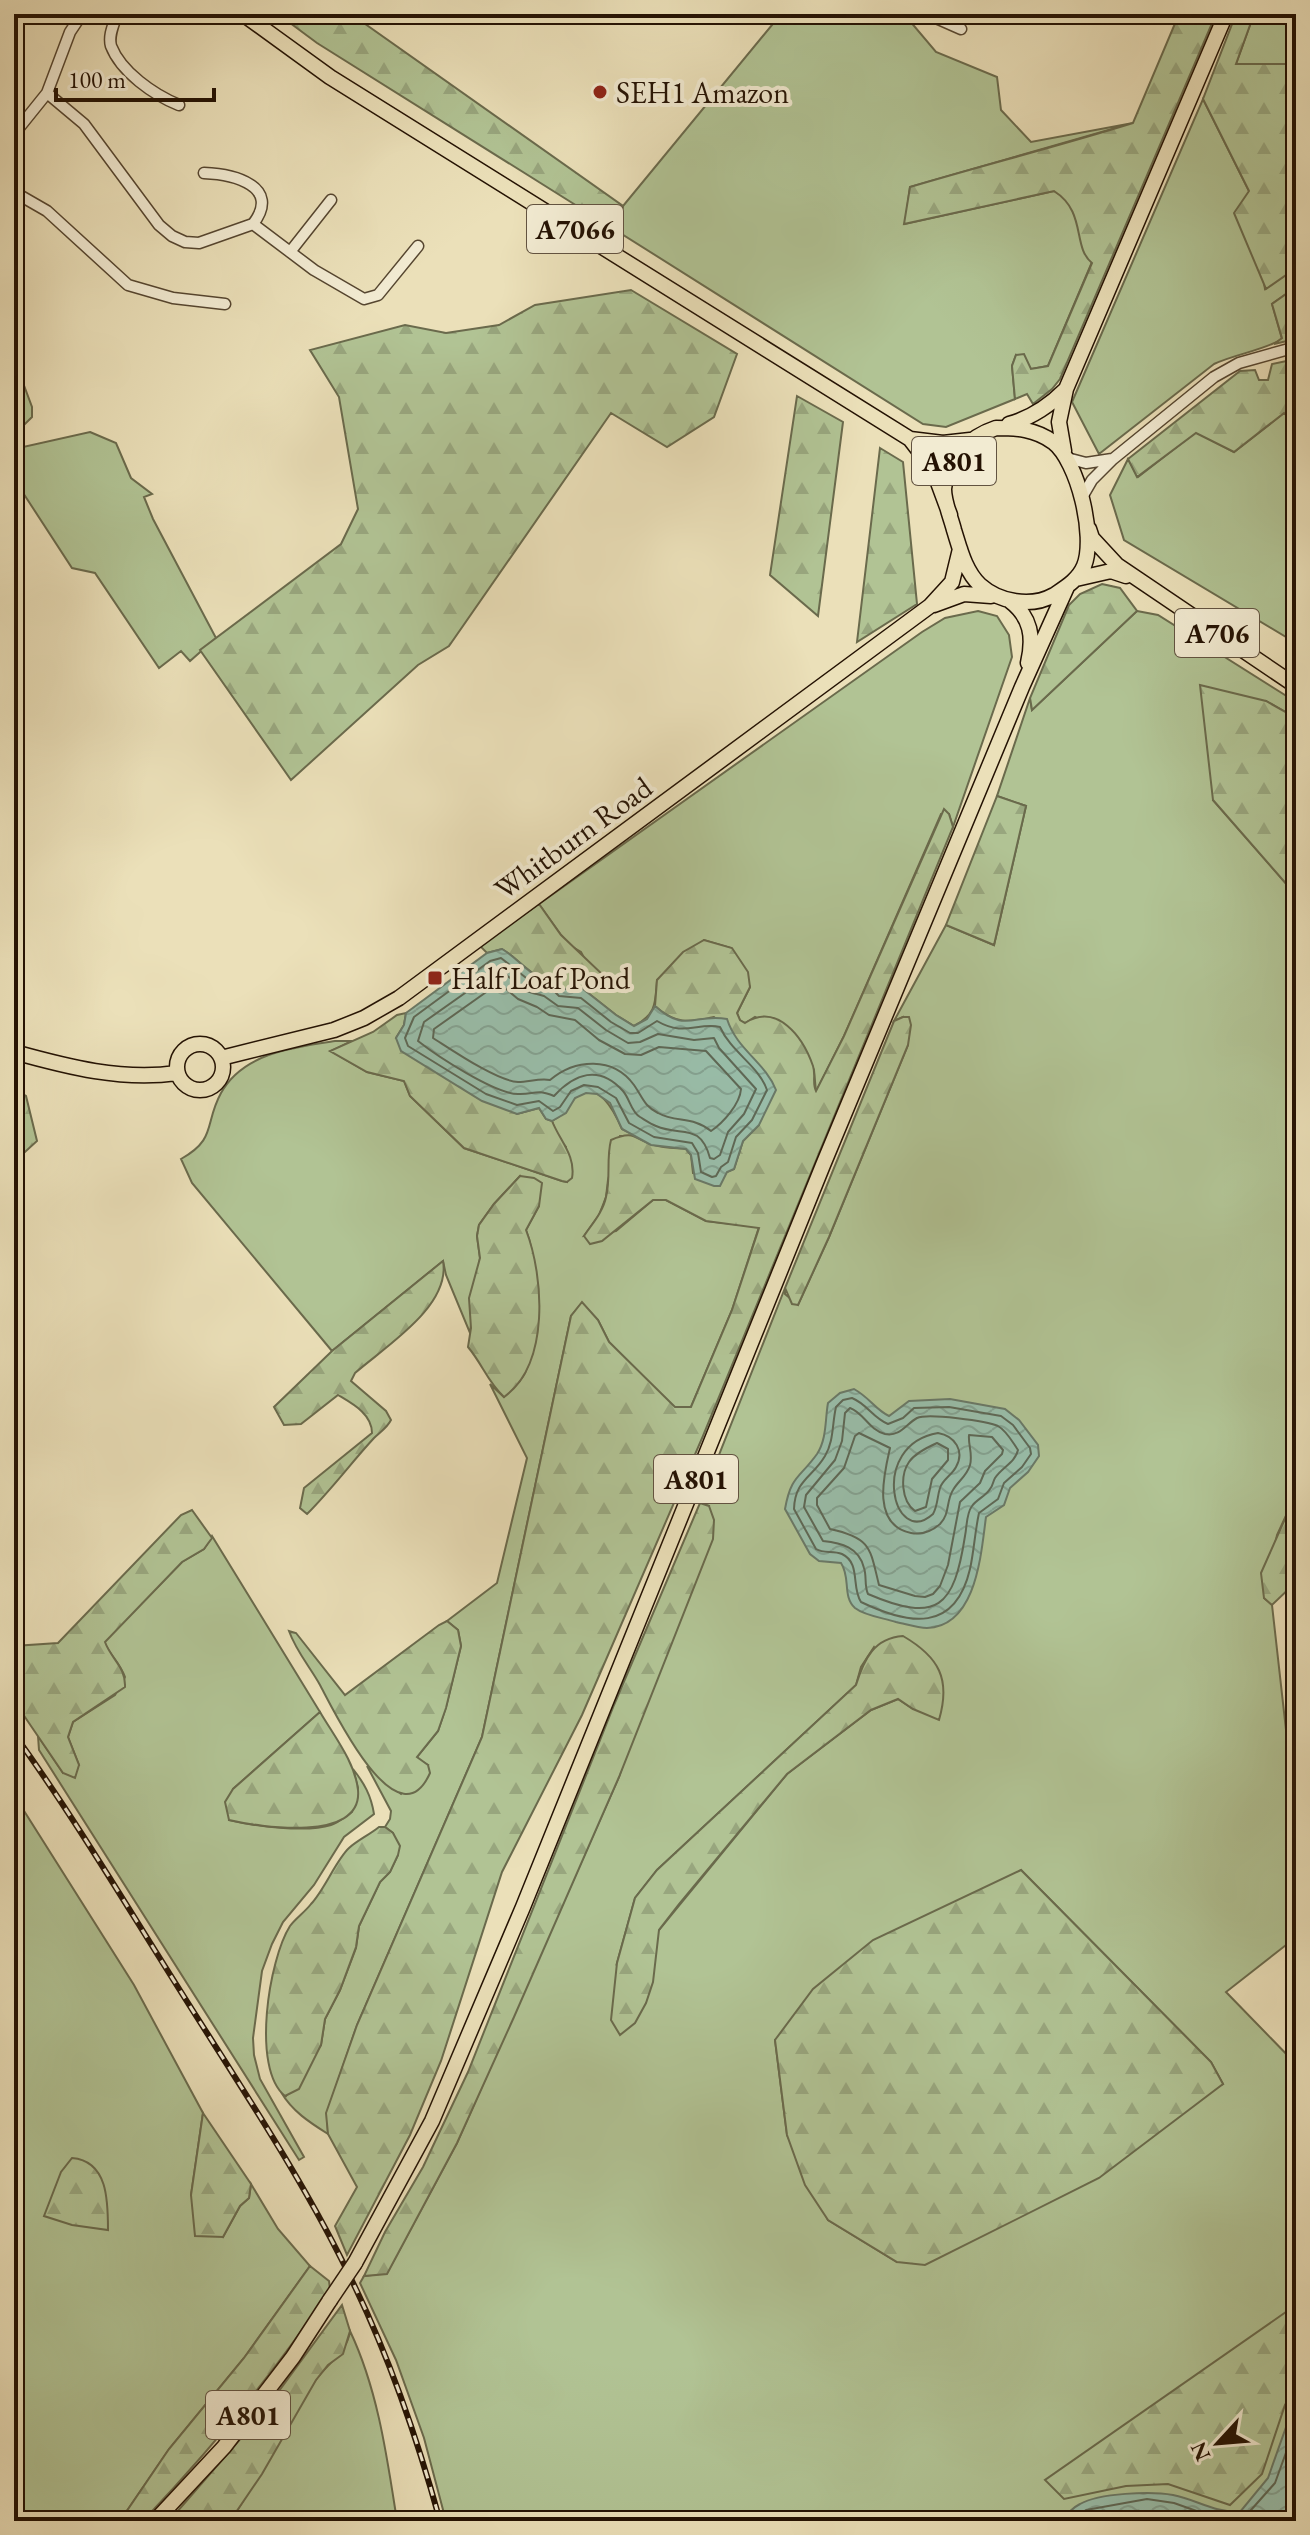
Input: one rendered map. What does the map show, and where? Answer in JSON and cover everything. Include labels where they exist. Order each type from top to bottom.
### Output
[{"type":"main road","name":"A7066","points":[[243,14],[330,77],[910,439],[933,469],[950,515]]},
{"type":"main road","name":"A801","points":[[155,2521],[224,2447],[293,2357],[355,2263],[432,2121],[1022,687],[1087,556],[1088,524],[1059,422],[1066,389],[1226,14]]},
{"type":"main road","name":"A801","points":[[1022,687],[1032,635],[1024,612],[981,585],[967,567],[944,490],[960,449],[970,440],[1030,416],[1046,407],[1066,389]]},
{"type":"main road","name":"A801","points":[[996,428],[1030,430],[1051,441],[1066,455]]},
{"type":"main road","name":"A7066","points":[[910,439],[943,443],[970,440]]},
{"type":"main road","name":"A706","points":[[1083,506],[1092,538],[1117,565],[1296,686]]},
{"type":"main road","name":"Whitburn Road","points":[[221,1058],[334,1030],[364,1018],[399,998],[930,606],[952,582],[960,549]]},
{"type":"main road","name":"A706","points":[[1072,583],[1111,571],[1138,579]]},
{"type":"main road","points":[[1006,599],[1035,602],[1049,598],[1072,583]]},
{"type":"main road","name":"Whitburn Road","points":[[930,606],[964,594],[1006,599]]},
{"type":"main road","points":[[195,1044],[208,1045],[221,1058],[223,1066],[218,1081],[204,1090],[189,1087],[177,1073],[180,1055],[195,1044]]},
{"type":"main road","points":[[14,1052],[121,1075],[177,1073]]},
{"type":"street","points":[[14,134],[47,93],[70,32],[82,14]]},
{"type":"street","points":[[117,14],[111,30],[111,44],[119,58],[141,83],[158,96],[179,105]]},
{"type":"street","points":[[927,14],[961,29]]},
{"type":"street","points":[[47,93],[84,124],[153,218],[172,236],[185,242],[199,243],[253,224],[262,206],[259,193],[248,183],[227,174],[204,173]]},
{"type":"street","points":[[14,192],[47,211],[128,285],[173,298],[225,304]]},
{"type":"street","points":[[290,252],[331,200]]},
{"type":"street","points":[[253,224],[290,252],[364,299],[378,295],[418,246]]},
{"type":"street","points":[[1083,506],[1092,480],[1113,459],[1214,377],[1239,363],[1296,347]]},
{"type":"street","points":[[1066,455],[1086,463],[1113,459]]},
{"type":"green space","points":[[278,14],[351,14],[623,206],[617,231],[317,43]]},
{"type":"green space","points":[[781,14],[904,14],[936,52],[997,77],[1001,110],[1031,142],[1133,123],[910,187],[905,224],[1054,191],[1068,200],[1092,262],[1048,366],[1031,369],[1016,355],[1012,366],[1015,399],[946,427],[923,424],[617,231],[623,206]]},
{"type":"green space","points":[[1179,14],[1216,14],[1060,379],[1033,404],[1027,394],[1015,399],[1012,366],[1016,355],[1024,354],[1031,369],[1048,366],[1092,263],[1082,248],[1071,209],[1054,191],[904,224],[910,187],[1133,123]]},
{"type":"green space","points":[[1236,14],[1254,14],[1236,64],[1296,64],[1296,268],[1266,289],[1234,213],[1249,191],[1203,99]]},
{"type":"green space","points":[[1254,14],[1296,14],[1296,64],[1236,64]]},
{"type":"green space","points":[[1203,99],[1249,191],[1265,289],[1296,268],[1296,287],[1272,304],[1282,339],[1214,364],[1099,454],[1072,402]]},
{"type":"green space","points":[[1296,287],[1296,339],[1274,344],[1282,338],[1272,304]]},
{"type":"green space","points":[[631,290],[737,354],[714,417],[667,447],[611,413],[449,646],[418,665],[291,780],[200,650],[341,544],[358,509],[339,397],[310,350],[405,325],[446,333],[499,325],[535,305]]},
{"type":"green space","points":[[1296,359],[1296,424],[1284,413],[1234,452],[1196,433],[1137,477],[1128,459],[1240,371],[1255,370],[1259,380],[1268,380],[1272,364]]},
{"type":"green space","points":[[16,364],[32,407],[32,417],[23,426],[14,429],[14,403],[20,400],[14,381]]},
{"type":"green space","points":[[797,396],[843,422],[818,616],[770,575]]},
{"type":"green space","points":[[1284,413],[1296,424],[1296,643],[1124,540],[1110,495],[1128,459],[1138,477],[1196,432],[1234,452]]},
{"type":"green space","points":[[90,432],[116,443],[131,478],[152,494],[144,497],[153,519],[216,638],[190,661],[181,651],[159,668],[95,573],[72,568],[14,479],[14,449]]},
{"type":"green space","points":[[880,448],[903,462],[917,604],[857,642]]},
{"type":"green space","points":[[1102,584],[1120,588],[1137,611],[1032,710],[1030,698],[1069,605],[1080,594]]},
{"type":"green space","points":[[978,611],[997,616],[1009,635],[1012,657],[953,827],[949,814],[941,814],[844,1036],[816,1092],[814,1070],[798,1038],[755,1017],[745,1023],[740,1021],[737,1013],[750,987],[731,948],[704,940],[657,980],[651,1012],[634,1026],[583,989],[600,988],[581,952],[561,935],[539,904],[922,632],[945,618]]},
{"type":"green space","points":[[1137,611],[1158,615],[1296,702],[1296,718],[1266,701],[1213,800],[1296,895],[1296,1494],[1277,1535],[1264,1598],[1272,1605],[1296,1819],[1289,1834],[1296,1841],[1296,1940],[1226,1992],[1296,2064],[1296,2521],[446,2521],[424,2438],[396,2360],[360,2283],[364,2276],[387,2273],[457,2143],[619,1777],[709,1506],[700,1503],[785,1288],[785,1294],[798,1305],[908,1045],[903,1017],[894,1021],[946,925],[994,945],[1026,806],[997,796],[1030,698],[1032,710]],"holes":[[[874,1647],[913,1709],[898,1699],[871,1710],[787,1774],[659,1930],[617,1963],[635,1898],[657,1870],[856,1685],[861,1667]],[[1021,1870],[1211,2062],[1223,2084],[897,2262],[828,2220],[787,2135],[775,2040]]]},
{"type":"green space","points":[[1200,685],[1266,701],[1296,718],[1296,895],[1213,800]]},
{"type":"green space","points":[[997,796],[1026,806],[994,945],[946,925]]},
{"type":"green space","points":[[944,809],[953,827],[703,1436],[582,1715],[502,1872],[441,2061],[410,2135],[347,2255],[335,2226],[357,2187],[328,2134],[326,2113],[357,2025],[482,1737],[571,1316],[582,1302],[598,1320],[609,1342],[675,1407],[691,1407],[732,1310],[759,1228],[706,1221],[666,1200],[653,1200],[602,1241],[590,1244],[584,1236],[605,1202],[611,1140],[630,1135],[658,1146],[686,1149],[691,1155],[693,1173],[727,1172],[734,1169],[743,1141],[759,1125],[750,1055],[714,1017],[682,1020],[662,1012],[655,1006],[657,980],[683,952],[704,940],[732,948],[748,972],[750,987],[737,1013],[740,1020],[745,1023],[768,1017],[778,1020],[796,1034],[814,1069],[816,1091],[844,1036]]},
{"type":"green space","points":[[539,904],[561,935],[603,975],[600,988],[562,989],[534,974],[502,949],[487,953],[479,945]]},
{"type":"green space","points":[[406,1013],[404,1025],[396,1038],[517,1114],[539,1108],[546,1119],[552,1121],[566,1149],[572,1163],[572,1178],[562,1181],[464,1148],[410,1096],[404,1081],[367,1072],[330,1051]]},
{"type":"green space","points":[[909,1017],[911,1025],[908,1045],[829,1237],[798,1305],[792,1304],[785,1288],[894,1021]]},
{"type":"green space","points":[[335,1041],[352,1041],[331,1051],[367,1072],[404,1081],[410,1096],[464,1148],[562,1181],[567,1182],[566,1147],[558,1138],[552,1121],[583,1093],[598,1094],[610,1107],[622,1129],[637,1136],[620,1136],[606,1197],[599,1215],[584,1236],[616,1231],[653,1200],[666,1200],[706,1221],[759,1227],[732,1310],[691,1407],[675,1408],[609,1342],[598,1320],[582,1303],[571,1316],[482,1737],[357,2025],[327,2113],[328,2134],[296,2110],[281,2092],[286,2096],[321,2045],[325,2019],[356,1948],[359,1926],[380,1882],[390,1872],[398,1855],[393,1833],[385,1827],[391,1811],[367,1766],[401,1794],[428,1765],[416,1758],[438,1731],[461,1646],[458,1630],[447,1621],[497,1583],[527,1458],[490,1384],[504,1397],[523,1376],[530,1359],[536,1302],[533,1262],[526,1230],[539,1206],[520,1176],[479,1225],[480,1258],[470,1333],[443,1261],[332,1351],[192,1183],[181,1159],[205,1138],[221,1093],[242,1069],[271,1054]]},
{"type":"green space","points":[[14,1089],[26,1096],[37,1141],[14,1162]]},
{"type":"green space","points":[[520,1176],[542,1183],[539,1206],[526,1230],[537,1271],[539,1319],[529,1364],[519,1382],[504,1397],[468,1347],[471,1328],[469,1298],[480,1258],[479,1225]]},
{"type":"green space","points":[[443,1261],[443,1278],[427,1309],[399,1338],[355,1373],[351,1381],[386,1411],[391,1420],[307,1514],[300,1508],[304,1488],[372,1433],[371,1426],[361,1410],[338,1395],[301,1424],[284,1425],[274,1407],[332,1351]]},
{"type":"green space","points":[[1296,1494],[1296,1582],[1272,1605],[1264,1598],[1261,1573]]},
{"type":"green space","points":[[700,1503],[709,1506],[714,1520],[713,1539],[619,1777],[457,2143],[387,2274],[364,2276],[385,2232],[423,2167],[468,2072],[614,1705]]},
{"type":"green space","points":[[192,1510],[212,1538],[204,1549],[182,1562],[105,1642],[121,1668],[125,1687],[73,1722],[68,1737],[79,1765],[75,1778],[63,1773],[14,1701],[14,1646],[58,1643],[181,1515]]},
{"type":"green space","points":[[212,1536],[320,1712],[233,1789],[229,1820],[294,1829],[334,1824],[352,1812],[358,1788],[353,1769],[366,1790],[374,1814],[344,1837],[314,1885],[283,1922],[262,1971],[253,2038],[254,2055],[260,2079],[304,2157],[299,2160],[39,1750],[38,1736],[63,1773],[79,1765],[68,1737],[73,1722],[115,1695],[125,1677],[104,1642],[182,1562],[204,1549]]},
{"type":"green space","points":[[447,1621],[458,1630],[461,1646],[438,1731],[417,1757],[428,1765],[430,1773],[417,1791],[401,1793],[385,1784],[368,1766],[289,1631],[296,1633],[345,1695]]},
{"type":"green space","points":[[903,1636],[926,1652],[939,1670],[944,1693],[939,1720],[898,1699],[871,1710],[787,1774],[659,1930],[653,1982],[646,2003],[635,2023],[620,2035],[611,2020],[617,1963],[635,1898],[657,1870],[856,1685],[867,1659],[877,1646]]},
{"type":"green space","points":[[320,1712],[353,1769],[358,1790],[355,1807],[344,1818],[307,1828],[263,1826],[229,1820],[225,1802],[233,1789]]},
{"type":"green space","points":[[14,1795],[134,1985],[203,2113],[191,2195],[223,2237],[240,2206],[249,2198],[251,2184],[278,2229],[310,2266],[244,2358],[169,2449],[120,2521],[14,2521]]},
{"type":"green space","points":[[379,1827],[393,1833],[400,1846],[398,1855],[390,1872],[380,1882],[359,1926],[356,1947],[325,2019],[321,2045],[299,2089],[285,2096],[275,2082],[268,2063],[266,2039],[270,1987],[282,1942],[290,1926],[316,1898],[344,1853]]},
{"type":"green space","points":[[1021,1870],[1211,2062],[1223,2084],[1099,2178],[925,2265],[897,2262],[828,2220],[805,2185],[787,2135],[775,2040],[813,1989],[873,1940]]},
{"type":"green space","points":[[203,2113],[251,2184],[249,2198],[240,2206],[223,2237],[195,2236],[191,2195]]},
{"type":"green space","points":[[72,2158],[93,2166],[104,2184],[108,2230],[72,2225],[44,2216],[61,2172]]},
{"type":"green space","points":[[310,2266],[329,2281],[330,2289],[265,2380],[194,2466],[143,2521],[120,2521],[169,2449],[244,2358]]},
{"type":"green space","points":[[342,2305],[350,2331],[343,2354],[328,2365],[316,2380],[262,2474],[230,2521],[169,2521],[262,2414]]},
{"type":"green space","points":[[1296,2305],[1296,2387],[1285,2405],[1262,2474],[1230,2505],[1168,2484],[1126,2486],[1064,2499],[1045,2480]]},
{"type":"green space","points":[[350,2331],[375,2400],[397,2521],[230,2521],[315,2381],[345,2346]]},
{"type":"water","name":"Half Loaf Pond","points":[[502,949],[534,974],[562,989],[583,989],[634,1026],[647,1019],[655,1006],[683,1021],[727,1019],[737,1039],[765,1071],[776,1090],[759,1125],[743,1141],[734,1169],[727,1172],[720,1186],[695,1179],[691,1155],[686,1149],[651,1145],[622,1129],[610,1103],[597,1094],[586,1093],[575,1098],[566,1113],[552,1121],[546,1119],[539,1108],[517,1114],[482,1101],[401,1051],[396,1038],[404,1025],[406,1013],[487,953]]},
{"type":"water","points":[[854,1389],[889,1416],[909,1401],[950,1399],[1005,1409],[1019,1420],[1038,1445],[1039,1456],[1028,1472],[1010,1488],[1004,1505],[986,1517],[973,1585],[957,1615],[944,1624],[919,1627],[859,1611],[849,1598],[841,1563],[819,1561],[810,1554],[785,1509],[793,1483],[820,1448],[828,1403],[840,1393]]},
{"type":"water","points":[[1296,2399],[1296,2521],[1062,2521],[1075,2507],[1089,2500],[1139,2493],[1173,2495],[1221,2510],[1240,2512],[1268,2478]]},
{"type":"railway","points":[[14,1734],[97,1858],[315,2209],[355,2287],[392,2373],[440,2521]]},
{"type":"place","name":"SEH1 Amazon","points":[[600,92]]},
{"type":"place","name":"Half Loaf Pond","points":[[435,978]]}]
